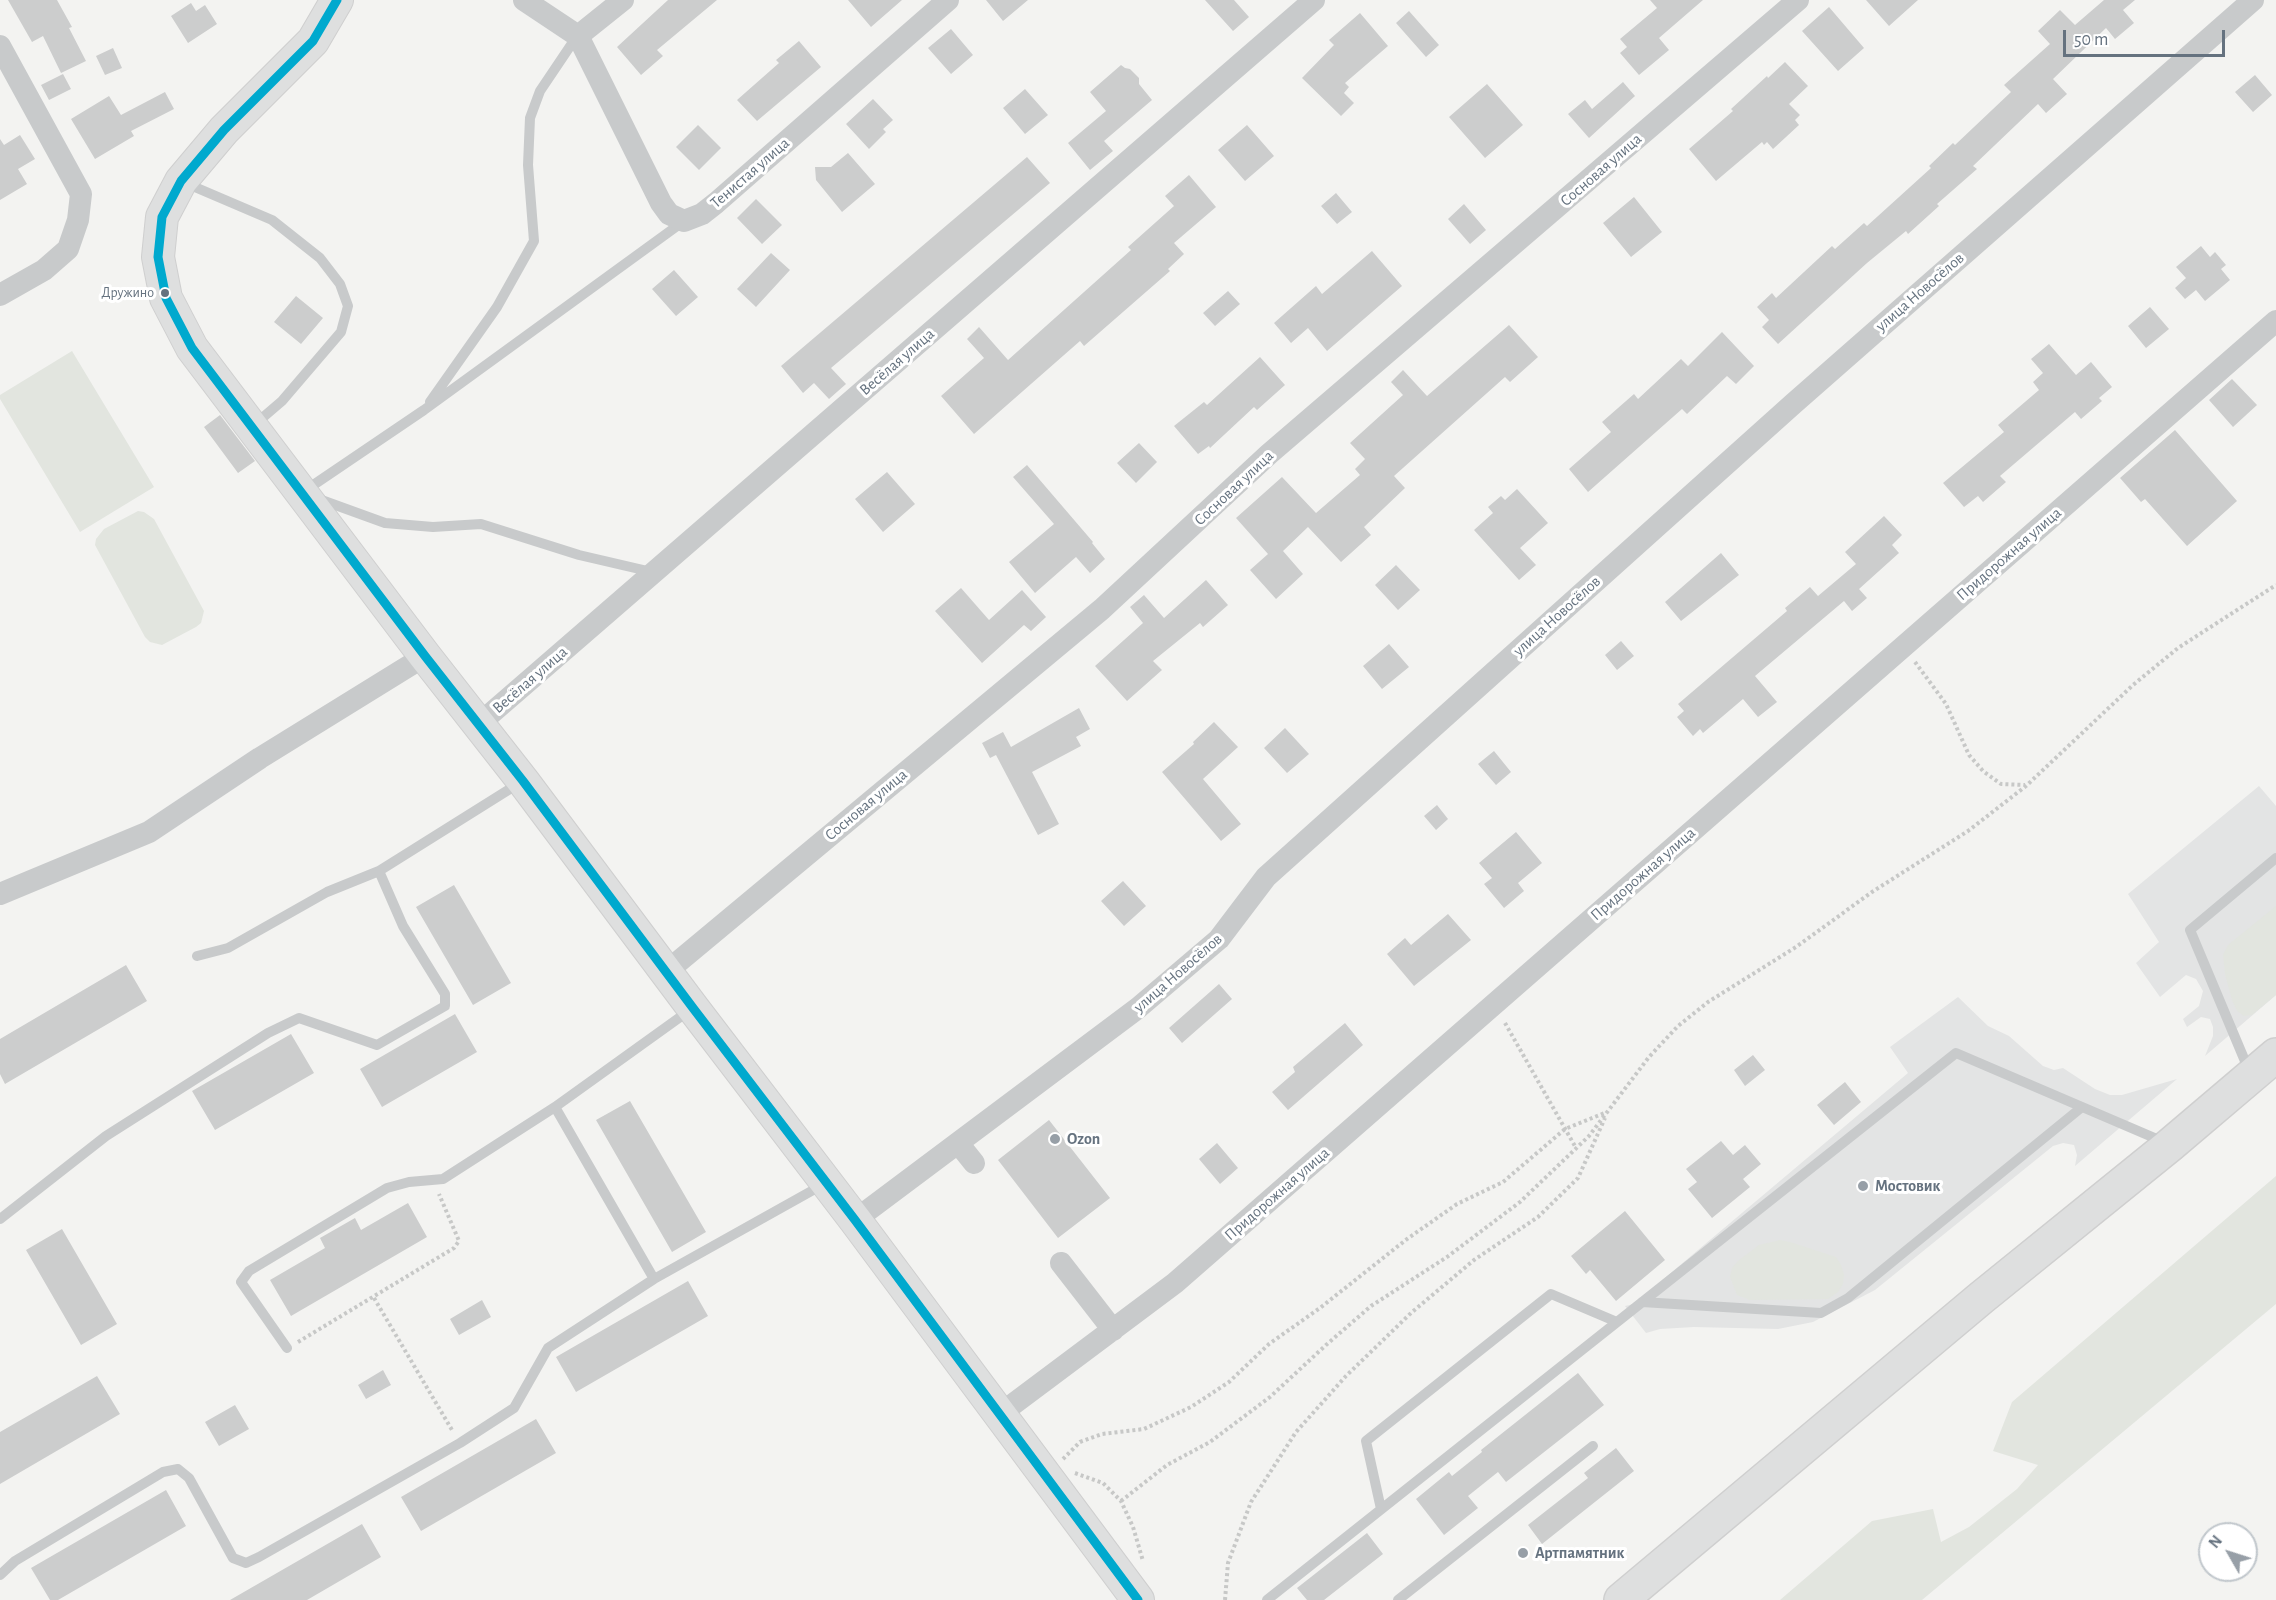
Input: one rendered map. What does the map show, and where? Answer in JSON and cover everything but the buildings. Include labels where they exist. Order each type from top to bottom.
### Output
[{"type":"main road","points":[[1621,1600],[1981,1298],[2170,1145],[2276,1055]]},
{"type":"street","points":[[337,0],[313,42],[224,130],[181,181],[162,217],[158,257],[166,298],[192,348],[424,656],[480,723],[524,781],[1000,1414],[1046,1467],[1138,1600]]},
{"type":"street","points":[[524,0],[578,36],[661,203],[669,214],[684,221]]},
{"type":"street","points":[[578,36],[623,0]]},
{"type":"street","name":"Тенистая улица","points":[[684,221],[702,214],[716,203],[948,0]]},
{"type":"street","name":"Весёлая улица","points":[[480,723],[1314,0]]},
{"type":"street","name":"Сосновая улица","points":[[666,972],[1102,609],[1269,454],[1798,0]]},
{"type":"street","name":"улица Новосёлов","points":[[855,1220],[1138,1008],[1219,939],[1266,877],[1793,404],[2253,0]]},
{"type":"street","points":[[0,46],[81,194],[78,220],[68,249],[45,270],[0,296]]},
{"type":"street","name":"Придорожная улица","points":[[1000,1414],[1175,1283],[2276,321]]},
{"type":"street","points":[[0,894],[149,832],[260,758],[424,656]]},
{"type":"street","points":[[958,1143],[974,1163]]},
{"type":"street","points":[[1061,1263],[1113,1330]]},
{"type":"lane","points":[[424,410],[497,307],[534,241],[528,165],[530,118],[540,91],[578,36]]},
{"type":"lane","points":[[181,181],[272,220],[320,258],[340,284],[348,306],[341,332],[282,401],[252,428]]},
{"type":"lane","points":[[301,493],[424,410],[684,221]]},
{"type":"lane","points":[[301,493],[385,523],[433,527],[481,524],[579,555],[654,573]]},
{"type":"lane","points":[[197,956],[228,948],[327,892],[379,871],[524,781]]},
{"type":"lane","points":[[2251,1076],[2190,930],[2276,858]]},
{"type":"lane","points":[[0,1219],[106,1136],[268,1033],[299,1018],[377,1046],[445,1006],[445,994],[403,926],[379,871]]},
{"type":"lane","points":[[287,1348],[241,1282],[249,1271],[387,1188],[409,1182],[443,1179],[555,1107],[693,1008]]},
{"type":"lane","points":[[1267,1600],[1956,1053],[2170,1145]]},
{"type":"lane","points":[[555,1107],[654,1279]]},
{"type":"lane","points":[[1642,1302],[1821,1312],[1848,1298],[2082,1107]]},
{"type":"lane","points":[[0,1575],[15,1561],[163,1472],[178,1469],[189,1478],[233,1558],[246,1563],[259,1557],[460,1443],[514,1408],[548,1348],[654,1279],[827,1182]]},
{"type":"lane","points":[[1381,1509],[1366,1441],[1551,1294],[1617,1322]]},
{"type":"lane","points":[[1398,1600],[1593,1446]]},
{"type":"path","points":[[1121,1501],[1167,1465],[1210,1442],[1270,1397],[1371,1306],[1447,1257],[1520,1202],[1589,1136],[1649,1057],[1678,1026],[1708,1002],[1796,947],[1872,892],[1968,831],[2026,786],[2133,686],[2178,648],[2276,585]]},
{"type":"path","points":[[1904,646],[1946,704],[1969,755],[1983,771],[2001,784],[2026,786]]},
{"type":"path","points":[[1494,1004],[1576,1148]]},
{"type":"path","points":[[1046,1467],[1080,1442],[1102,1434],[1144,1429],[1191,1407],[1229,1382],[1269,1344],[1320,1308],[1407,1239],[1457,1204],[1503,1182],[1565,1129],[1608,1112]]},
{"type":"path","points":[[1225,1600],[1228,1563],[1251,1502],[1296,1432],[1346,1376],[1411,1313],[1474,1260],[1538,1217],[1578,1178],[1608,1112]]},
{"type":"path","points":[[287,1348],[454,1248],[459,1241],[433,1180]]},
{"type":"path","points":[[374,1298],[460,1443]]},
{"type":"path","points":[[1046,1467],[1079,1474],[1103,1483],[1121,1501],[1133,1527],[1144,1565]]},
{"type":"shaded area","points":[[72,351],[154,487],[80,532],[0,399],[0,395]]},
{"type":"shaded area","points":[[138,511],[154,519],[204,611],[201,623],[162,645],[150,642],[145,637],[95,545],[96,539],[104,529]]},
{"type":"shaded area","points":[[2259,786],[2276,806],[2276,995],[2205,1056],[2213,1036],[2210,1019],[2201,1017],[2187,1027],[2183,1019],[2199,1006],[2203,991],[2196,979],[2186,975],[2160,997],[2136,963],[2159,942],[2128,894]]},
{"type":"shaded area","points":[[2276,906],[2276,995],[2252,1015],[2244,1016],[2237,1011],[2232,1000],[2223,955],[2228,945]]},
{"type":"shaded area","points":[[1958,997],[1988,1026],[2009,1036],[2043,1066],[2054,1070],[2063,1068],[2095,1089],[2110,1095],[2122,1095],[2177,1079],[2075,1166],[2077,1155],[2074,1145],[2063,1143],[2053,1146],[1875,1290],[1813,1322],[1778,1329],[1694,1327],[1660,1329],[1646,1333],[1625,1306],[1634,1304],[1908,1073],[1890,1047]]},
{"type":"shaded area","points":[[2276,1176],[2276,1304],[1922,1600],[1780,1600],[1872,1521],[1933,1509],[1941,1542],[1969,1527],[2017,1489],[2038,1465],[1993,1451],[2012,1402]]},
{"type":"shaded area","points":[[1780,1240],[1836,1257],[1844,1275],[1843,1284],[1838,1292],[1828,1299],[1750,1300],[1737,1295],[1730,1277],[1732,1268],[1759,1245]]},
{"type":"transit line","points":[[337,0],[313,41],[224,130],[181,181],[162,217],[158,257],[166,298],[192,348],[855,1220],[1138,1600]]},
{"type":"place","name":"Дружино","points":[[165,293]]},
{"type":"place","name":"Ozon","points":[[1055,1139]]},
{"type":"place","name":"Мостовик","points":[[1863,1186]]},
{"type":"place","name":"Артпамятник","points":[[1523,1553]]}]
